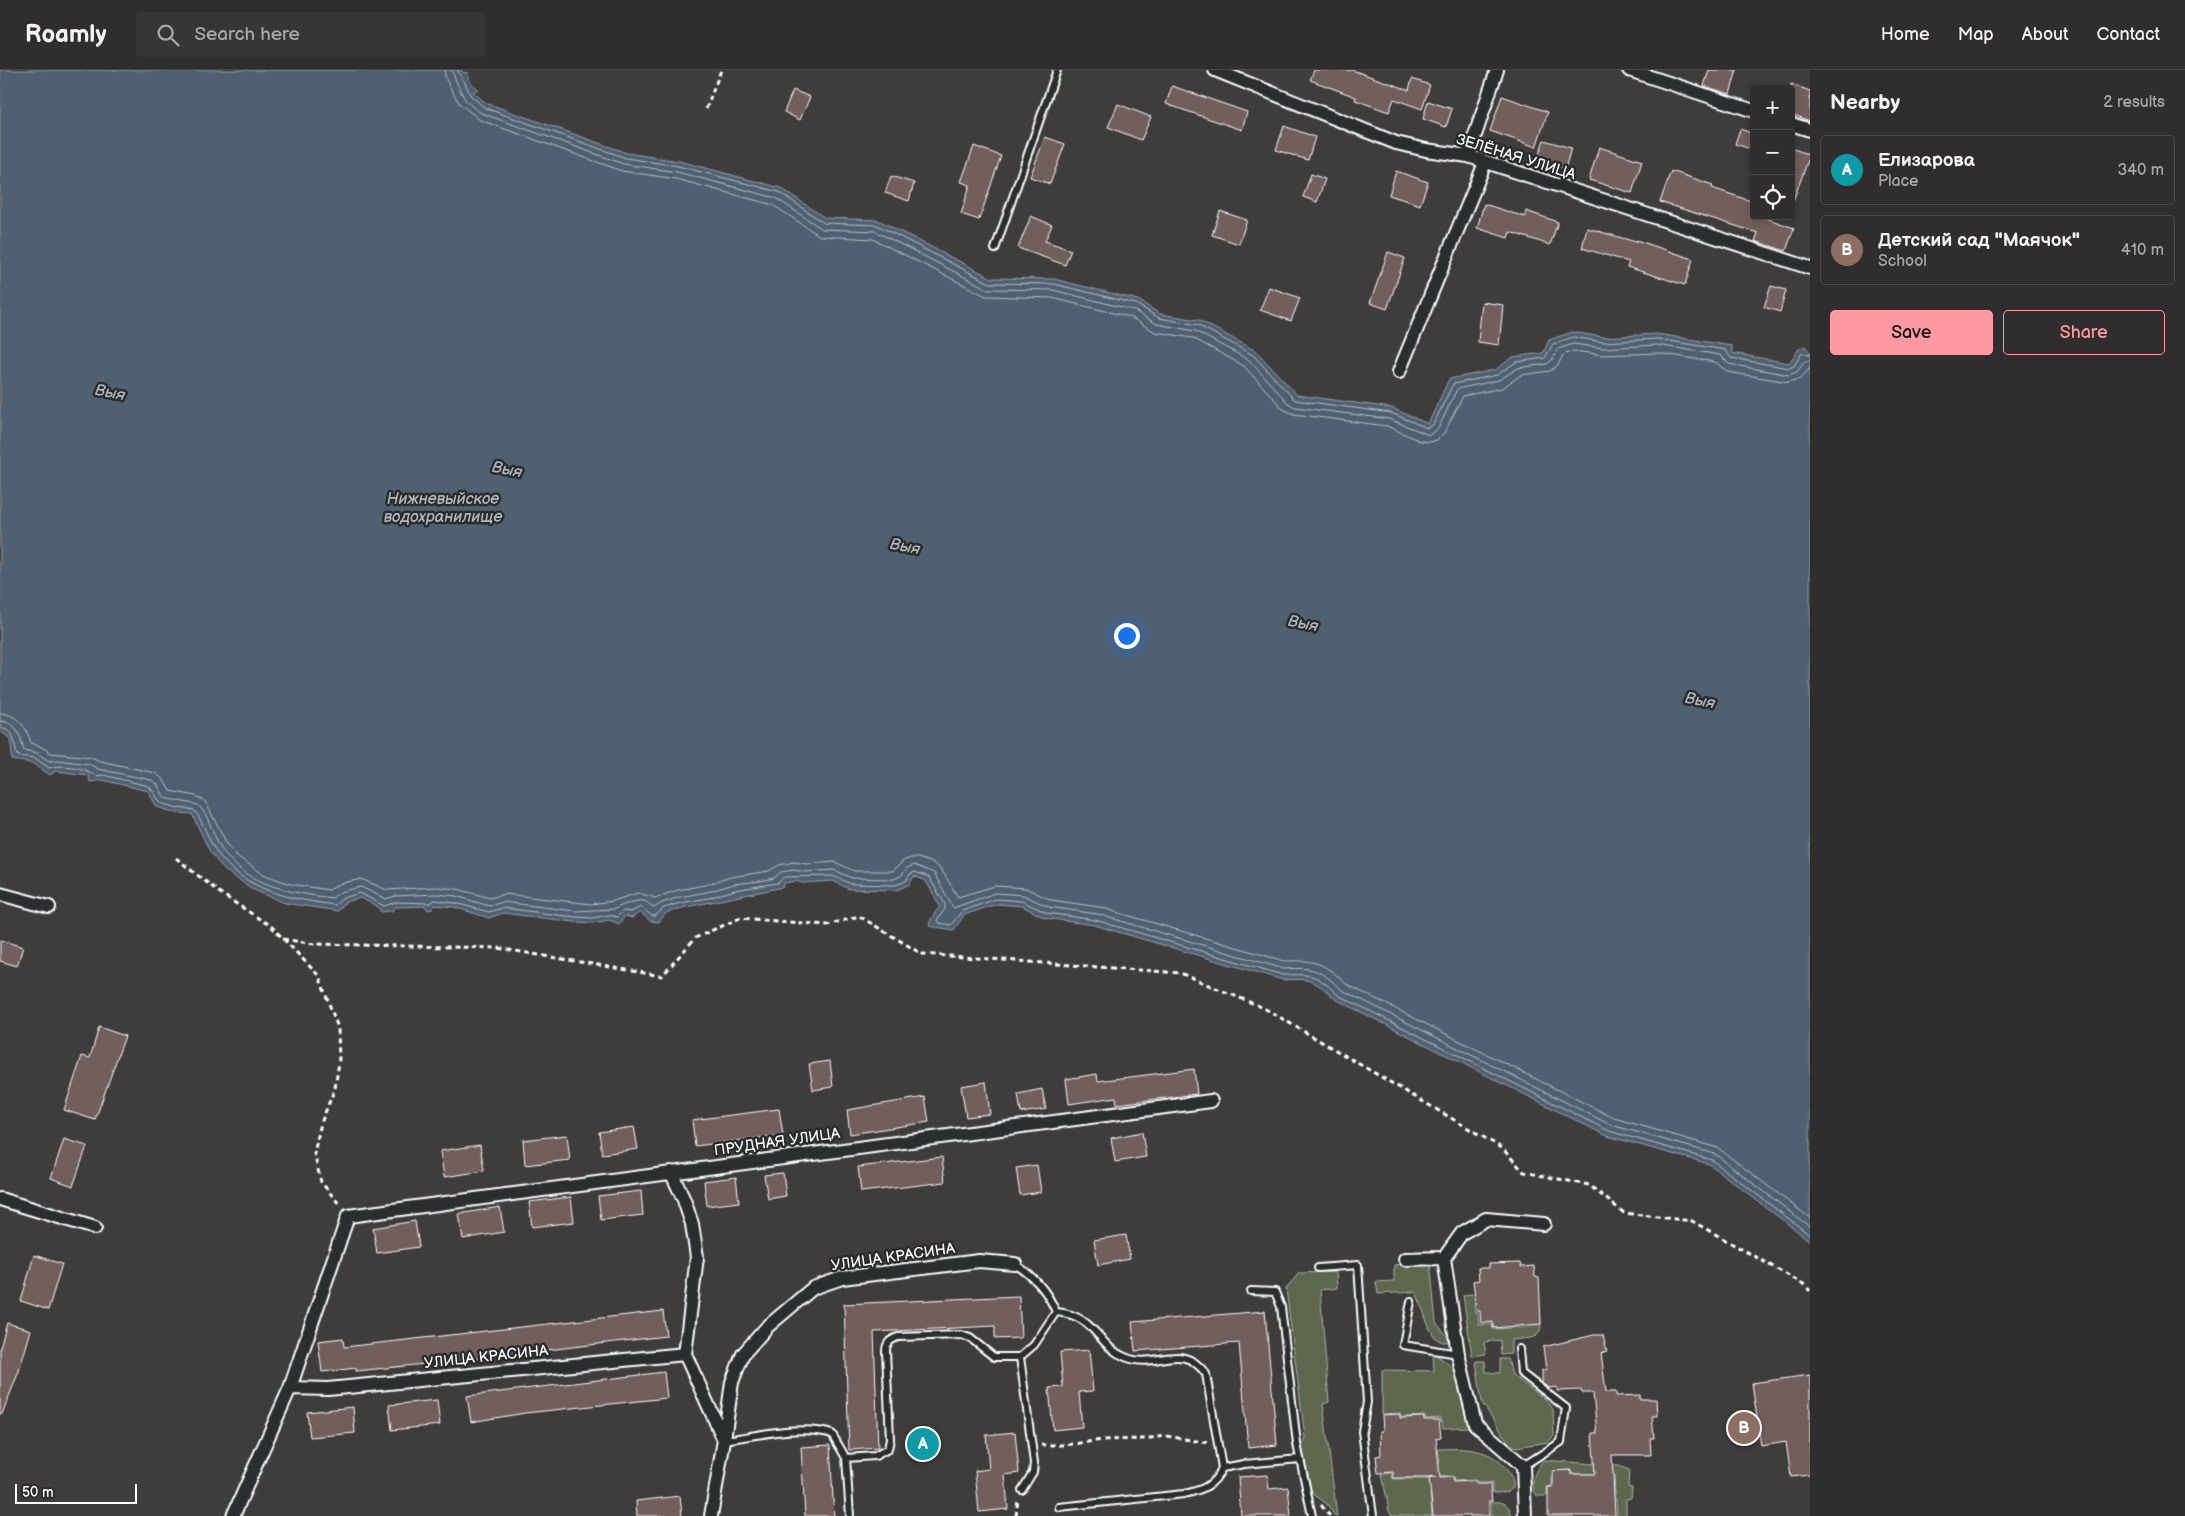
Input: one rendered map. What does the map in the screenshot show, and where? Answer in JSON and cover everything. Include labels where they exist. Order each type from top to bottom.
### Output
[{"type":"street","name":"ЗЕЛЁНАЯ УЛИЦА","points":[[1215,70],[1396,143],[1426,150],[1468,156],[1810,268]]},
{"type":"street","points":[[1468,156],[1497,70]]},
{"type":"street","points":[[1629,70],[1750,110]]},
{"type":"street","points":[[1795,125],[1810,130]]},
{"type":"street","points":[[1400,372],[1485,163]]},
{"type":"street","points":[[0,894],[49,907]]},
{"type":"street","name":"ПРУДНАЯ УЛИЦА","points":[[348,1216],[1210,1101]]},
{"type":"street","points":[[671,1172],[687,1208],[697,1257],[685,1354],[724,1440]]},
{"type":"street","points":[[0,1199],[95,1228]]},
{"type":"street","points":[[233,1516],[290,1388],[348,1216]]},
{"type":"street","points":[[1525,1516],[1523,1466],[1475,1424],[1458,1354],[1444,1258],[1462,1233],[1486,1219],[1544,1224]]},
{"type":"street","points":[[1405,1259],[1444,1258]]},
{"type":"street","name":"УЛИЦА КРАСИНА","points":[[712,1516],[732,1382],[743,1354],[768,1327],[813,1288],[842,1278],[979,1261],[1014,1264]]},
{"type":"street","name":"УЛИЦА КРАСИНА","points":[[290,1388],[328,1390],[685,1354]]},
{"type":"lane","points":[[995,248],[1057,70]]},
{"type":"lane","points":[[1014,1264],[1034,1276],[1049,1296],[1056,1312]]},
{"type":"lane","points":[[1318,1268],[1358,1265],[1367,1402],[1362,1431],[1372,1516]]},
{"type":"lane","points":[[1251,1291],[1275,1292],[1282,1307],[1300,1458],[1312,1516]]},
{"type":"lane","points":[[1411,1300],[1403,1345],[1458,1354]]},
{"type":"lane","points":[[846,1458],[875,1456],[888,1448],[891,1429],[886,1351],[888,1343],[892,1339],[898,1337],[960,1335],[970,1338],[994,1356],[1020,1357],[1034,1345],[1056,1312]]},
{"type":"lane","points":[[1056,1312],[1076,1315],[1094,1328],[1113,1351],[1124,1357],[1143,1361],[1181,1357],[1191,1358],[1198,1363],[1206,1374],[1222,1468],[1218,1476],[1202,1490],[1184,1494],[1059,1507]]},
{"type":"lane","points":[[1519,1349],[1521,1373],[1566,1408],[1561,1442],[1523,1466]]},
{"type":"lane","points":[[1020,1357],[1032,1446],[1033,1472],[1022,1490]]},
{"type":"lane","points":[[724,1440],[806,1430],[832,1434],[846,1458],[850,1516]]},
{"type":"lane","points":[[1222,1468],[1300,1458]]},
{"type":"path","points":[[706,109],[721,70]]},
{"type":"path","points":[[176,858],[220,893],[272,927],[319,976],[338,1028],[339,1062],[335,1088],[321,1123],[314,1153],[321,1182],[348,1216]]},
{"type":"path","points":[[284,939],[315,944],[498,948],[662,976],[695,938],[740,918],[827,925],[859,916],[922,954],[1180,973],[1264,1008],[1502,1148],[1524,1172],[1589,1185],[1624,1213],[1692,1221],[1805,1285],[1810,1291]]},
{"type":"path","points":[[1032,1446],[1065,1445],[1103,1440],[1142,1440],[1166,1436],[1219,1445]]},
{"type":"path","points":[[1016,1516],[1017,1502],[1022,1490]]},
{"type":"green space","points":[[1430,1262],[1436,1323],[1449,1338],[1447,1342],[1440,1341],[1435,1337],[1427,1323],[1415,1292],[1378,1294],[1376,1282],[1394,1281],[1394,1265]]},
{"type":"green space","points":[[1336,1272],[1337,1288],[1320,1290],[1329,1402],[1323,1404],[1337,1516],[1335,1516],[1327,1504],[1312,1493],[1302,1448],[1305,1437],[1286,1289],[1299,1273]]},
{"type":"green space","points":[[1479,1293],[1480,1301],[1474,1302],[1475,1313],[1478,1313],[1479,1325],[1492,1324],[1493,1329],[1527,1327],[1528,1322],[1540,1310],[1540,1332],[1533,1337],[1511,1340],[1511,1354],[1501,1355],[1500,1340],[1484,1342],[1486,1354],[1472,1356],[1463,1295]]},
{"type":"green space","points":[[1433,1352],[1460,1373],[1469,1425],[1467,1427],[1443,1428],[1440,1418],[1425,1419],[1425,1416],[1401,1417],[1400,1413],[1382,1414],[1382,1370],[1434,1371]]},
{"type":"green space","points":[[1500,1359],[1508,1359],[1512,1375],[1544,1398],[1553,1409],[1554,1436],[1548,1442],[1516,1447],[1510,1444],[1482,1403],[1476,1361],[1485,1361],[1486,1372],[1500,1373]]},
{"type":"green space","points":[[1438,1449],[1476,1450],[1493,1457],[1500,1462],[1511,1476],[1513,1488],[1508,1492],[1494,1493],[1492,1492],[1492,1483],[1478,1483],[1476,1480],[1454,1481],[1453,1476],[1437,1477],[1437,1464],[1440,1463]]},
{"type":"green space","points":[[1544,1460],[1619,1466],[1629,1470],[1628,1487],[1632,1488],[1631,1498],[1626,1499],[1626,1516],[1617,1516],[1616,1499],[1610,1498],[1610,1495],[1615,1494],[1614,1474],[1572,1474],[1571,1470],[1552,1471],[1552,1486],[1547,1487],[1547,1496],[1537,1496],[1533,1482],[1535,1473]]},
{"type":"green space","points":[[1392,1473],[1394,1479],[1433,1479],[1434,1493],[1430,1494],[1432,1516],[1392,1516],[1389,1511],[1382,1474]]},
{"type":"green space","points":[[1491,1502],[1505,1504],[1512,1516],[1491,1516]]},
{"type":"water","name":"Нижневыйское водохранилище","points":[[0,70],[461,70],[464,73],[468,72],[470,82],[478,89],[473,92],[486,103],[627,153],[679,161],[781,188],[825,218],[878,220],[992,278],[1054,279],[1138,300],[1160,314],[1199,320],[1256,351],[1297,395],[1392,408],[1428,424],[1449,379],[1495,370],[1513,357],[1543,353],[1549,340],[1572,332],[1603,337],[1657,334],[1732,346],[1732,353],[1789,363],[1798,350],[1805,346],[1810,352],[1810,1241],[1709,1164],[1607,1136],[1335,999],[1317,984],[1306,980],[1283,980],[1094,925],[1045,918],[1022,906],[997,904],[964,915],[954,930],[929,926],[931,919],[940,906],[926,881],[914,876],[910,884],[897,890],[849,889],[833,881],[803,883],[796,881],[784,883],[783,887],[682,908],[666,913],[659,922],[650,921],[640,912],[632,918],[625,916],[619,924],[609,920],[593,923],[574,922],[503,913],[489,918],[454,907],[435,905],[432,909],[428,910],[425,906],[396,907],[392,911],[381,912],[377,906],[360,898],[345,902],[338,911],[285,903],[254,890],[224,870],[210,852],[192,814],[177,813],[157,807],[148,791],[102,780],[90,782],[88,775],[56,771],[50,775],[33,763],[12,760],[11,739],[0,731]]},
{"type":"building","points":[[1314,70],[1352,70],[1409,90],[1412,79],[1430,85],[1422,109],[1394,99],[1389,112],[1355,100],[1356,97],[1310,80]]},
{"type":"building","points":[[1709,70],[1737,70],[1730,94],[1704,86]]},
{"type":"building","points":[[1795,85],[1810,91],[1810,121],[1795,115]]},
{"type":"building","points":[[1172,86],[1247,112],[1242,130],[1166,104]]},
{"type":"building","points":[[793,90],[810,97],[800,120],[784,112]]},
{"type":"building","points":[[1502,96],[1548,112],[1536,147],[1490,131]]},
{"type":"building","points":[[1428,101],[1452,109],[1446,127],[1423,119]]},
{"type":"building","points":[[1118,104],[1151,117],[1141,140],[1108,127]]},
{"type":"building","points":[[1284,126],[1315,137],[1308,160],[1276,150]]},
{"type":"building","points":[[1740,129],[1750,133],[1750,149],[1735,144]]},
{"type":"building","points":[[1045,137],[1065,144],[1050,184],[1030,177]]},
{"type":"building","points":[[1544,140],[1571,148],[1565,169],[1537,160]]},
{"type":"building","points":[[974,146],[1001,156],[979,220],[961,214],[970,185],[961,182]]},
{"type":"building","points":[[1599,147],[1642,161],[1632,193],[1589,180]]},
{"type":"building","points":[[1795,149],[1810,155],[1795,196]]},
{"type":"building","points":[[1396,171],[1428,182],[1420,205],[1389,195]]},
{"type":"building","points":[[1671,171],[1713,185],[1712,188],[1750,201],[1750,220],[1771,220],[1794,228],[1786,251],[1755,241],[1758,233],[1660,202]]},
{"type":"building","points":[[1311,174],[1325,179],[1317,202],[1303,197]]},
{"type":"building","points":[[891,176],[914,183],[909,201],[885,193]]},
{"type":"building","points":[[1484,204],[1525,217],[1526,211],[1558,222],[1550,245],[1510,232],[1508,238],[1477,228]]},
{"type":"building","points":[[1220,211],[1247,220],[1239,244],[1212,235]]},
{"type":"building","points":[[1031,216],[1052,225],[1045,241],[1071,250],[1065,265],[1018,248]]},
{"type":"building","points":[[1587,228],[1636,242],[1636,240],[1693,259],[1685,285],[1627,267],[1629,262],[1582,248]]},
{"type":"building","points":[[1388,252],[1405,258],[1387,309],[1370,303]]},
{"type":"building","points":[[1771,286],[1786,290],[1780,312],[1764,307]]},
{"type":"building","points":[[1269,287],[1300,298],[1291,321],[1260,310]]},
{"type":"building","points":[[1482,302],[1503,305],[1499,345],[1478,342]]},
{"type":"building","points":[[0,940],[23,947],[17,966],[0,961]]},
{"type":"building","points":[[99,1027],[125,1036],[95,1120],[64,1110],[82,1056],[90,1058]]},
{"type":"building","points":[[830,1061],[833,1087],[813,1090],[809,1064]]},
{"type":"building","points":[[1194,1069],[1197,1094],[1117,1104],[1116,1097],[1069,1104],[1066,1079],[1097,1074],[1098,1081]]},
{"type":"building","points":[[986,1082],[990,1114],[966,1117],[961,1086]]},
{"type":"building","points":[[1042,1089],[1046,1109],[1021,1113],[1018,1094]]},
{"type":"building","points":[[925,1097],[929,1122],[850,1134],[847,1110]]},
{"type":"building","points":[[779,1109],[783,1135],[695,1146],[692,1120]]},
{"type":"building","points":[[634,1127],[638,1149],[602,1154],[599,1132]]},
{"type":"building","points":[[1142,1132],[1146,1157],[1115,1162],[1111,1138]]},
{"type":"building","points":[[567,1135],[570,1160],[525,1165],[523,1140]]},
{"type":"building","points":[[64,1139],[87,1146],[73,1186],[51,1178]]},
{"type":"building","points":[[480,1145],[484,1171],[444,1177],[440,1151]]},
{"type":"building","points":[[942,1157],[945,1182],[861,1192],[858,1167]]},
{"type":"building","points":[[1037,1165],[1041,1192],[1020,1195],[1016,1168]]},
{"type":"building","points":[[783,1173],[786,1196],[768,1199],[764,1175]]},
{"type":"building","points":[[736,1177],[739,1202],[707,1206],[704,1181]]},
{"type":"building","points":[[641,1191],[643,1215],[601,1220],[598,1196]]},
{"type":"building","points":[[571,1197],[574,1222],[532,1227],[529,1202]]},
{"type":"building","points":[[500,1207],[504,1232],[463,1239],[459,1214]]},
{"type":"building","points":[[415,1221],[419,1247],[377,1253],[373,1228]]},
{"type":"building","points":[[1126,1235],[1130,1259],[1098,1265],[1094,1240]]},
{"type":"building","points":[[34,1255],[62,1264],[48,1310],[21,1301]]},
{"type":"building","points":[[1520,1263],[1521,1267],[1534,1266],[1535,1277],[1539,1278],[1541,1324],[1493,1328],[1493,1322],[1481,1323],[1480,1311],[1477,1311],[1473,1281],[1479,1280],[1478,1268],[1489,1268],[1489,1264]]},
{"type":"building","points":[[1019,1296],[1021,1338],[995,1339],[995,1326],[874,1332],[878,1448],[849,1450],[844,1304]]},
{"type":"building","points":[[663,1311],[666,1336],[454,1361],[356,1371],[356,1368],[322,1372],[318,1341],[343,1338],[344,1347]]},
{"type":"building","points":[[1265,1311],[1277,1445],[1248,1448],[1239,1343],[1135,1351],[1132,1322]]},
{"type":"building","points":[[7,1323],[31,1330],[19,1371],[2,1414],[0,1414],[0,1348]]},
{"type":"building","points":[[1594,1335],[1603,1335],[1607,1351],[1601,1353],[1606,1392],[1616,1392],[1616,1396],[1640,1395],[1640,1399],[1656,1399],[1657,1416],[1652,1416],[1654,1438],[1650,1438],[1651,1455],[1612,1455],[1615,1516],[1548,1516],[1548,1487],[1553,1487],[1553,1471],[1570,1470],[1571,1474],[1595,1474],[1592,1433],[1597,1433],[1593,1393],[1582,1393],[1581,1390],[1557,1391],[1557,1387],[1548,1388],[1542,1383],[1542,1370],[1546,1370],[1543,1347]]},
{"type":"building","points":[[1089,1350],[1093,1391],[1079,1392],[1082,1427],[1053,1430],[1049,1388],[1063,1387],[1060,1352]]},
{"type":"building","points":[[664,1372],[667,1398],[525,1413],[471,1422],[467,1396]]},
{"type":"building","points":[[1810,1375],[1810,1475],[1791,1477],[1786,1442],[1761,1446],[1752,1383]]},
{"type":"building","points":[[437,1400],[440,1425],[392,1430],[389,1405]]},
{"type":"building","points":[[353,1407],[355,1433],[310,1437],[307,1412]]},
{"type":"building","points":[[1400,1414],[1400,1418],[1424,1417],[1424,1420],[1439,1420],[1441,1437],[1436,1438],[1440,1478],[1452,1477],[1453,1482],[1476,1481],[1476,1484],[1490,1484],[1492,1501],[1489,1501],[1489,1516],[1433,1516],[1429,1478],[1393,1478],[1393,1472],[1378,1473],[1376,1456],[1381,1455],[1380,1431],[1383,1431],[1382,1415]]},
{"type":"building","points":[[1015,1432],[1019,1473],[1005,1475],[1008,1509],[979,1512],[975,1471],[989,1469],[986,1435]]},
{"type":"building","points":[[830,1445],[834,1516],[805,1516],[801,1447]]},
{"type":"building","points":[[1267,1475],[1269,1489],[1288,1487],[1291,1516],[1241,1516],[1238,1477]]},
{"type":"building","points":[[680,1496],[682,1516],[637,1516],[636,1501]]},
{"type":"place","name":"Детский сад \"Маячок\"","points":[[1744,1428]]},
{"type":"place","name":"Елизарова","points":[[923,1444]]},
{"type":"water label","name":"Выя","points":[[110,393]]},
{"type":"water label","name":"Выя","points":[[507,470]]},
{"type":"water label","name":"Выя","points":[[905,547]]},
{"type":"water label","name":"Выя","points":[[1303,624]]},
{"type":"water label","name":"Выя","points":[[1700,701]]}]
